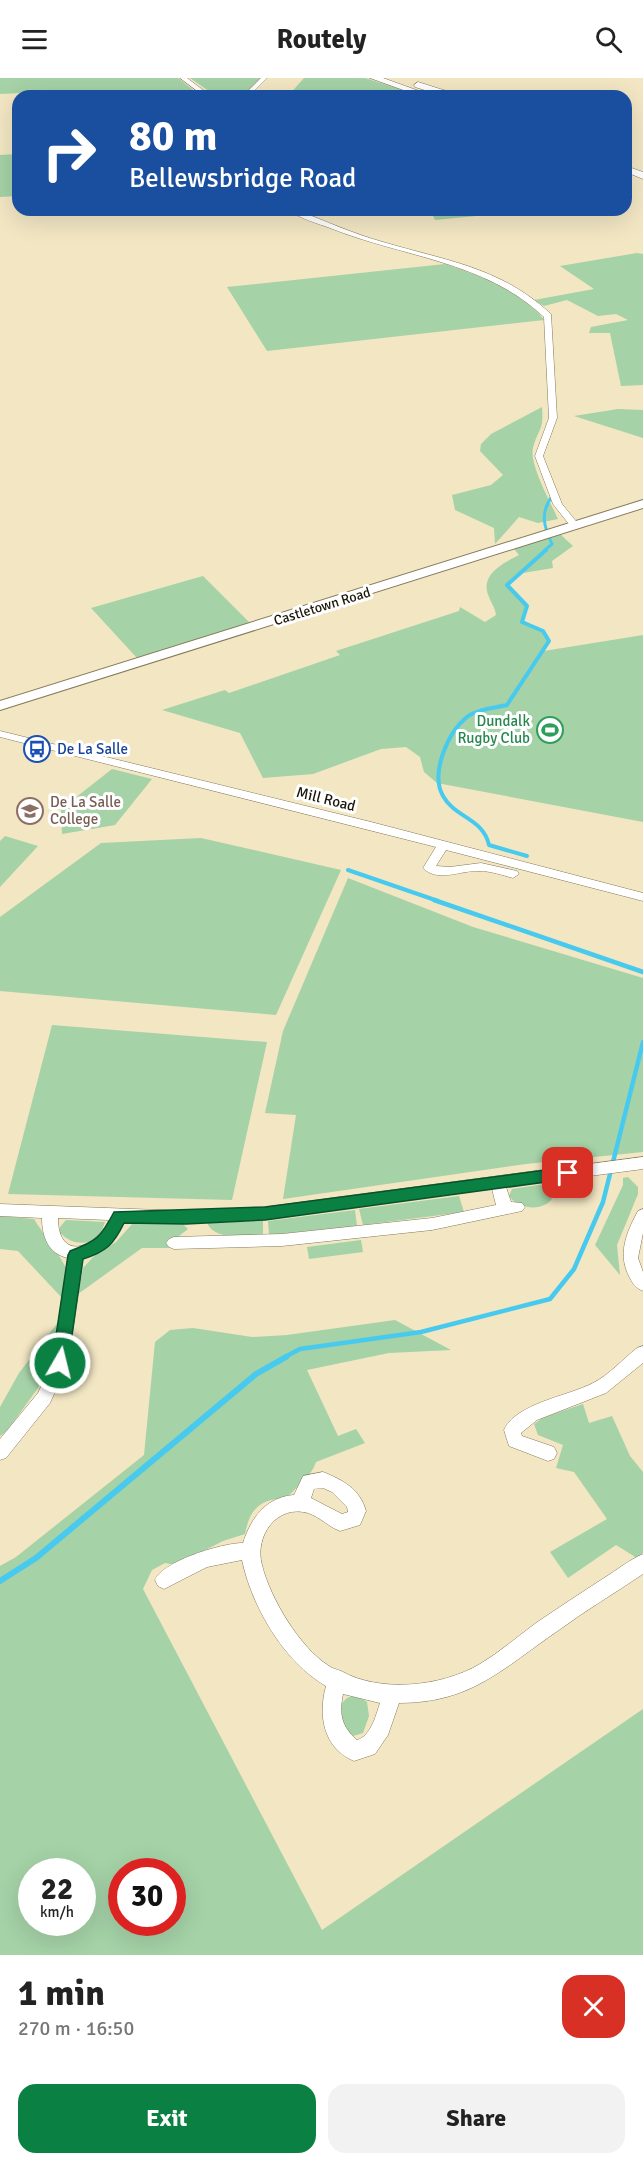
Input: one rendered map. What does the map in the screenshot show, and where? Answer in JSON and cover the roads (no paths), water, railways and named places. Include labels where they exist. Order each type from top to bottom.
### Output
[{"type":"highway","points":[[374,78],[411,90]]},
{"type":"highway","points":[[398,78],[435,90]]},
{"type":"main road","name":"Castletown Road","points":[[0,706],[643,504]]},
{"type":"street","points":[[183,78],[200,90]]},
{"type":"street","points":[[252,90],[264,78]]},
{"type":"street","points":[[307,216],[375,242],[488,275],[529,300],[548,316],[553,418],[539,456],[558,504],[575,526]]},
{"type":"street","name":"Mill Road","points":[[0,734],[643,897]]},
{"type":"street","points":[[443,845],[429,868],[449,873],[471,867],[484,867],[513,874]]},
{"type":"street","points":[[0,1210],[119,1216],[198,1217],[265,1214],[643,1163]]},
{"type":"street","points":[[174,1243],[282,1240],[432,1224],[511,1208],[498,1183]]},
{"type":"street","points":[[50,1214],[48,1228],[52,1240],[64,1251],[76,1255],[96,1249],[109,1239],[119,1216]]},
{"type":"street","points":[[643,1215],[629,1249],[633,1272],[643,1284]]},
{"type":"street","points":[[197,1242],[198,1217]]},
{"type":"street","points":[[0,1452],[44,1398],[60,1363],[76,1255]]},
{"type":"street","points":[[548,1453],[515,1441],[512,1430],[531,1415],[600,1388],[643,1353]]},
{"type":"street","points":[[302,1503],[293,1502],[266,1514],[255,1533],[250,1551],[256,1577],[292,1644],[321,1672],[356,1688],[392,1695],[447,1688],[485,1672],[548,1625],[643,1563]]},
{"type":"street","points":[[164,1580],[205,1558],[229,1551],[250,1551]]},
{"type":"street","points":[[337,1680],[330,1708],[331,1725],[340,1740],[354,1751],[368,1747],[381,1728],[392,1695]]},
{"type":"waterway","points":[[544,551],[552,544],[544,519],[546,507],[553,495]]},
{"type":"waterway","points":[[527,856],[489,845],[481,829],[448,803],[443,796],[439,776],[443,754],[453,732],[467,717],[476,712],[507,705],[549,641],[543,631],[522,622],[527,606],[507,585],[546,550]]},
{"type":"waterway","points":[[348,870],[438,901]]},
{"type":"waterway","points":[[434,900],[643,972]]},
{"type":"waterway","points":[[283,1358],[300,1349],[421,1332],[550,1299],[574,1269],[603,1202],[643,1042]]},
{"type":"waterway","points":[[0,1581],[36,1558],[256,1374],[286,1357]]},
{"type":"place","name":"Dundalk Rugby Club","points":[[550,730]]},
{"type":"place","name":"De La Salle","points":[[37,749]]},
{"type":"place","name":"De La Salle College","points":[[30,811]]}]
